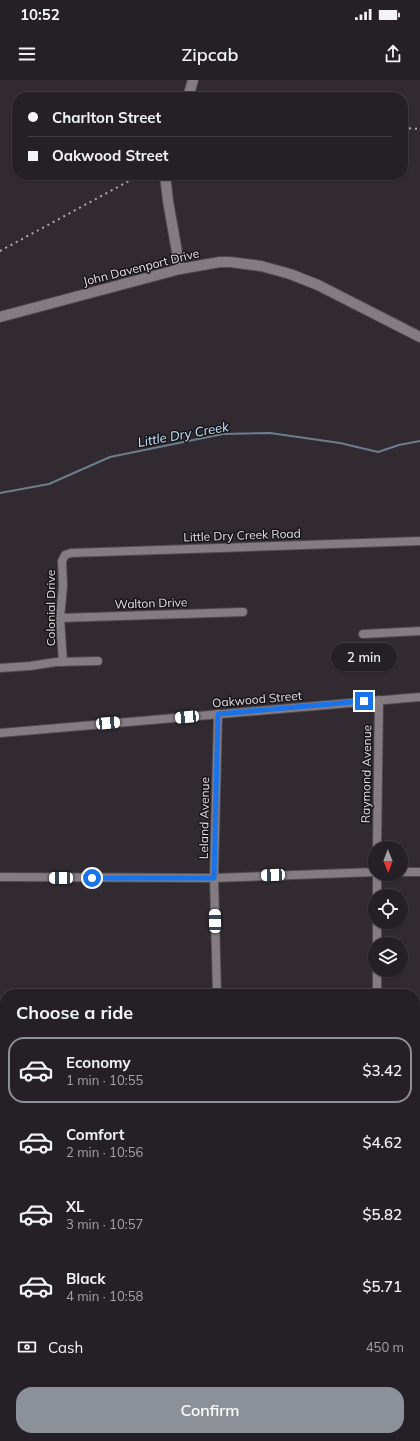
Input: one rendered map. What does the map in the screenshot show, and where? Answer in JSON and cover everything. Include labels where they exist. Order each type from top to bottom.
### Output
[{"type":"street","points":[[189,92],[193,80]]},
{"type":"street","points":[[166,180],[180,268]]},
{"type":"street","name":"John Davenport Drive","points":[[0,317],[180,268],[225,262],[248,264],[277,270],[318,286],[420,337]]},
{"type":"street","name":"Little Dry Creek Road","points":[[65,555],[87,552],[420,541]]},
{"type":"street","name":"Colonial Drive","points":[[63,662],[60,618],[63,586],[62,561],[65,555]]},
{"type":"street","name":"Walton Drive","points":[[60,618],[243,612]]},
{"type":"street","points":[[363,634],[420,631]]},
{"type":"street","points":[[0,668],[63,662],[98,661]]},
{"type":"street","name":"Oakwood Street","points":[[0,733],[420,696]]},
{"type":"street","name":"Raymond Avenue","points":[[377,841],[379,700]]},
{"type":"street","name":"Leland Avenue","points":[[216,989],[214,878],[218,714]]},
{"type":"street","points":[[408,872],[420,872]]},
{"type":"street","points":[[0,877],[214,878],[368,873]]},
{"type":"street","points":[[377,977],[377,989]]},
{"type":"waterway","name":"Little Dry Creek","points":[[0,493],[49,484],[110,457],[223,434],[270,433],[340,443],[378,452],[399,445],[420,441]]},
{"type":"railway","points":[[408,128],[420,129]]},
{"type":"railway","points":[[0,251],[131,180]]},
{"type":"route","points":[[92,878],[214,878],[218,714],[364,701]]}]
